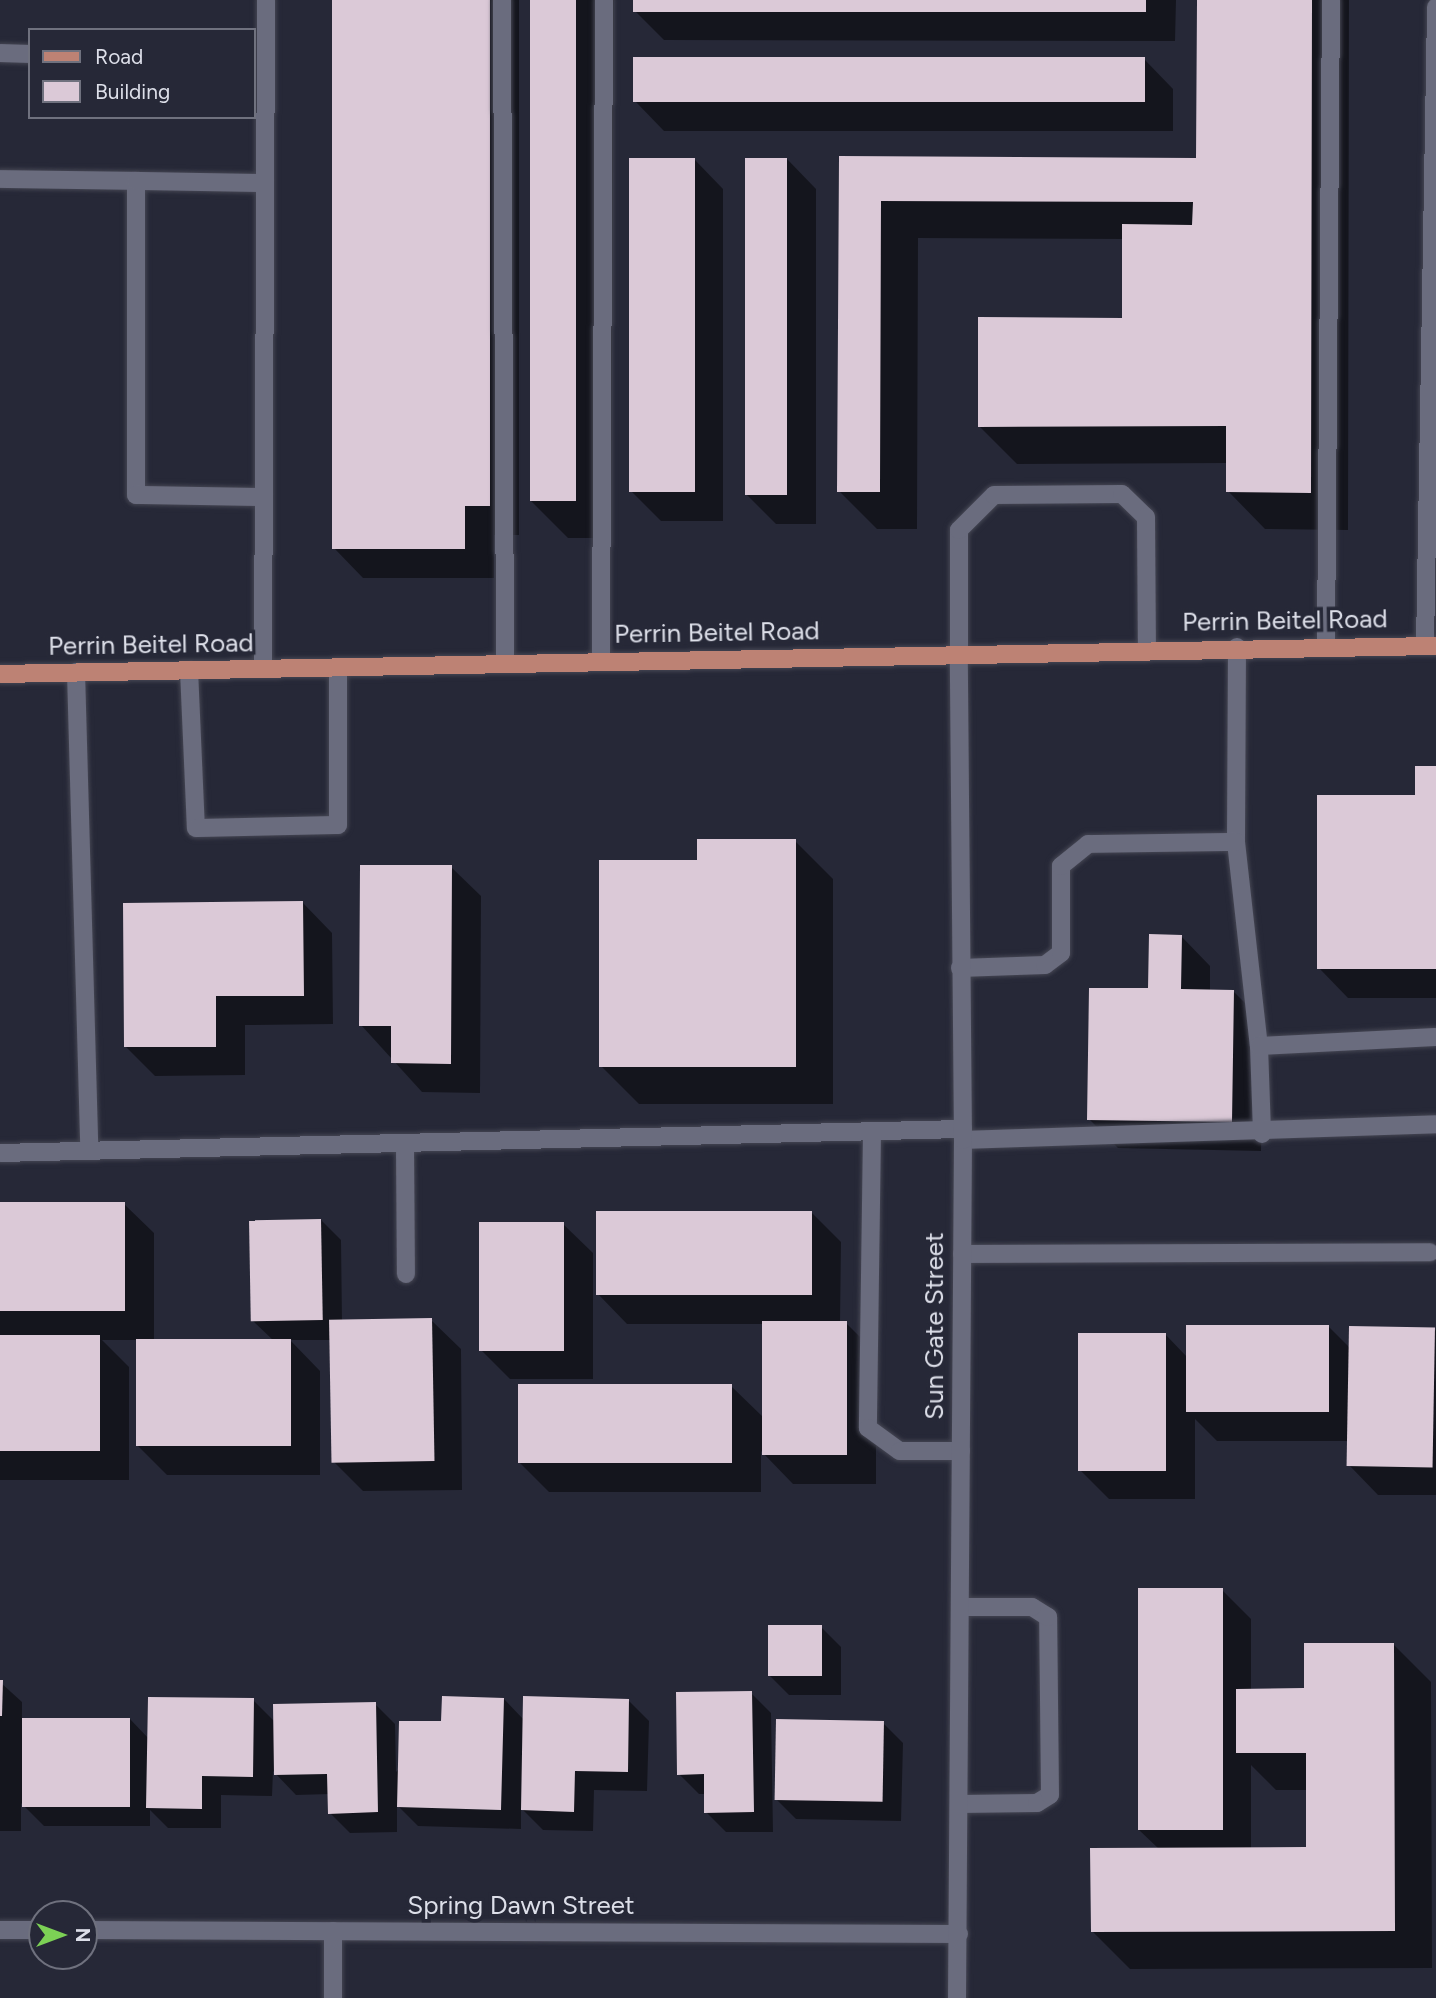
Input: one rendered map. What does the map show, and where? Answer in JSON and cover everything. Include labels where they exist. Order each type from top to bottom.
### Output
[{"type":"main road","name":"Perrin Beitel Road","points":[[0,674],[1237,647],[1431,646]]},
{"type":"street","points":[[263,668],[265,183],[260,56],[266,0]]},
{"type":"street","points":[[502,0],[505,663]]},
{"type":"street","points":[[601,661],[604,0]]},
{"type":"street","points":[[1326,647],[1331,0]]},
{"type":"street","points":[[1431,646],[1436,8]]},
{"type":"street","points":[[0,53],[28,54]]},
{"type":"street","points":[[0,179],[265,183]]},
{"type":"street","points":[[136,181],[136,495],[264,497]]},
{"type":"street","name":"Sun Gate Street","points":[[957,1998],[962,1254],[960,530],[994,495],[1122,494],[1146,517],[1147,649]]},
{"type":"street","points":[[1237,647],[1236,842],[1259,1046],[1262,1134]]},
{"type":"street","points":[[189,670],[196,828],[338,825],[338,667]]},
{"type":"street","points":[[76,673],[89,1150]]},
{"type":"street","points":[[960,968],[1045,965],[1061,953],[1061,866],[1088,844],[1236,842]]},
{"type":"street","points":[[1259,1046],[1436,1037]]},
{"type":"street","points":[[0,1153],[872,1132],[962,1135],[1262,1134],[1436,1124]]},
{"type":"street","points":[[872,1132],[868,1427],[900,1451],[961,1451]]},
{"type":"street","points":[[405,1144],[406,1274]]},
{"type":"street","points":[[962,1254],[1430,1252]]},
{"type":"street","points":[[960,1607],[1032,1607],[1048,1617],[1050,1795],[1037,1803],[960,1804]]},
{"type":"street","points":[[0,1930],[28,1930]]},
{"type":"street","name":"Spring Dawn Street","points":[[98,1930],[959,1934]]},
{"type":"street","points":[[333,1931],[333,1998]]},
{"type":"building","points":[[332,0],[490,0],[490,506],[465,506],[465,549],[332,549]]},
{"type":"building","points":[[530,0],[576,0],[576,501],[530,501]]},
{"type":"building","points":[[633,0],[1146,0],[1146,12],[633,12]]},
{"type":"building","points":[[1197,0],[1312,0],[1311,493],[1226,492],[1226,426],[978,427],[978,317],[1122,318],[1122,224],[1192,225],[1193,202],[881,201],[880,492],[837,492],[839,156],[1196,158]]},
{"type":"building","points":[[633,57],[1145,57],[1145,102],[633,102]]},
{"type":"building","points":[[629,158],[695,158],[695,492],[629,492]]},
{"type":"building","points":[[745,158],[787,158],[787,495],[745,495]]},
{"type":"building","points":[[1415,766],[1436,766],[1436,969],[1317,969],[1317,795],[1415,795]]},
{"type":"building","points":[[697,839],[796,839],[796,1067],[599,1067],[599,860],[697,860]]},
{"type":"building","points":[[360,865],[452,865],[451,1064],[391,1063],[391,1026],[359,1026]]},
{"type":"building","points":[[303,901],[304,996],[216,996],[216,1047],[124,1047],[123,903]]},
{"type":"building","points":[[1149,934],[1182,935],[1181,989],[1234,990],[1232,1122],[1087,1120],[1089,988],[1148,988]]},
{"type":"building","points":[[0,1202],[125,1202],[125,1311],[0,1311]]},
{"type":"building","points":[[596,1211],[812,1211],[812,1295],[596,1295]]},
{"type":"building","points":[[321,1219],[323,1320],[251,1321],[249,1220]]},
{"type":"building","points":[[479,1222],[564,1222],[564,1351],[479,1351]]},
{"type":"building","points":[[432,1318],[434,1461],[332,1463],[329,1320]]},
{"type":"building","points":[[762,1321],[847,1321],[847,1455],[762,1455]]},
{"type":"building","points":[[1186,1325],[1329,1325],[1329,1412],[1186,1412]]},
{"type":"building","points":[[1349,1326],[1435,1328],[1433,1467],[1347,1466]]},
{"type":"building","points":[[1078,1333],[1166,1333],[1166,1471],[1078,1471]]},
{"type":"building","points":[[0,1335],[100,1335],[100,1451],[0,1451]]},
{"type":"building","points":[[136,1339],[291,1339],[291,1446],[136,1446]]},
{"type":"building","points":[[518,1384],[732,1384],[732,1463],[518,1463]]},
{"type":"building","points":[[1138,1588],[1223,1588],[1223,1830],[1138,1830]]},
{"type":"building","points":[[768,1625],[822,1625],[822,1676],[768,1676]]},
{"type":"building","points":[[1304,1643],[1394,1643],[1395,1931],[1091,1932],[1090,1848],[1306,1847],[1306,1753],[1236,1753],[1236,1689],[1304,1688]]},
{"type":"building","points":[[0,1680],[3,1680],[2,1716],[0,1716]]},
{"type":"building","points":[[752,1691],[754,1812],[704,1813],[704,1774],[677,1775],[676,1692]]},
{"type":"building","points":[[442,1696],[504,1698],[501,1810],[397,1807],[399,1721],[441,1721]]},
{"type":"building","points":[[523,1696],[629,1699],[628,1772],[575,1771],[574,1812],[521,1810]]},
{"type":"building","points":[[148,1697],[254,1698],[253,1777],[202,1776],[202,1809],[146,1808]]},
{"type":"building","points":[[376,1702],[378,1812],[328,1814],[327,1774],[274,1775],[273,1704]]},
{"type":"building","points":[[22,1718],[130,1718],[130,1807],[22,1807]]},
{"type":"building","points":[[776,1719],[884,1721],[883,1802],[775,1800]]}]
